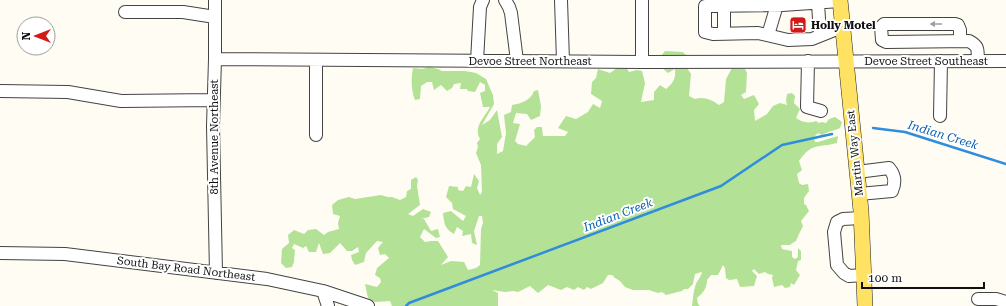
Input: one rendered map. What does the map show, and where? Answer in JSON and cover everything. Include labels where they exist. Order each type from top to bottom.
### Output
[{"type":"main road","name":"Martin Way East","points":[[840,0],[861,218],[865,306]]},
{"type":"street","name":"8th Avenue Northeast","points":[[215,0],[213,100],[216,273]]},
{"type":"street","points":[[477,61],[480,7],[483,0]]},
{"type":"street","points":[[505,0],[511,13],[517,61]]},
{"type":"street","points":[[561,0],[563,61]]},
{"type":"street","points":[[642,0],[642,62]]},
{"type":"street","points":[[840,0],[777,5],[705,6],[706,32],[713,34],[758,34],[788,40],[812,39],[842,27]]},
{"type":"street","points":[[818,2],[820,35]]},
{"type":"street","points":[[768,35],[777,5]]},
{"type":"street","points":[[724,6],[724,33]]},
{"type":"street","points":[[125,12],[183,12],[215,17]]},
{"type":"street","points":[[882,61],[882,27],[884,24],[958,25],[960,27],[960,41]]},
{"type":"street","points":[[882,40],[886,42],[969,41],[976,44],[978,61]]},
{"type":"street","name":"Devoe Street Northeast","points":[[215,60],[642,62],[846,61]]},
{"type":"street","points":[[316,60],[316,135]]},
{"type":"street","points":[[808,61],[807,107],[821,111]]},
{"type":"street","name":"Devoe Street Southeast","points":[[846,61],[1006,61]]},
{"type":"street","points":[[940,116],[941,61]]},
{"type":"street","points":[[0,91],[68,92],[121,101],[213,100]]},
{"type":"street","points":[[857,172],[889,168],[894,173],[895,185],[892,191],[859,194]]},
{"type":"street","points":[[861,218],[843,219],[837,222],[834,232],[837,265],[849,276],[864,275]]},
{"type":"street","name":"South Bay Road Northeast","points":[[0,253],[65,254],[268,279],[305,286],[368,306]]},
{"type":"street","points":[[323,291],[328,306]]},
{"type":"street","points":[[978,299],[996,299],[1006,302]]},
{"type":"green space","points":[[665,51],[683,52],[686,55],[687,68],[691,74],[689,96],[695,99],[708,99],[719,105],[724,102],[726,79],[732,68],[745,69],[747,73],[746,92],[741,95],[744,99],[754,95],[759,104],[754,110],[755,121],[767,114],[773,106],[780,103],[787,105],[787,94],[792,93],[795,96],[794,103],[800,109],[796,118],[805,122],[816,121],[819,123],[826,123],[829,119],[835,117],[842,122],[840,128],[822,135],[818,133],[814,137],[815,142],[818,142],[838,136],[837,143],[812,148],[799,161],[802,170],[797,174],[799,183],[802,185],[808,184],[809,191],[804,198],[804,204],[809,211],[801,221],[803,226],[796,241],[790,245],[781,245],[782,249],[792,251],[792,257],[795,259],[798,257],[798,248],[801,251],[801,260],[798,261],[796,270],[800,275],[794,285],[791,283],[790,287],[785,288],[782,285],[774,287],[772,278],[773,275],[765,272],[759,274],[754,269],[752,271],[757,276],[754,286],[740,287],[737,279],[729,280],[726,278],[725,268],[723,265],[718,275],[711,275],[707,280],[704,290],[697,298],[700,306],[692,306],[693,294],[702,272],[695,274],[693,284],[688,289],[666,295],[662,292],[658,293],[649,290],[633,290],[625,287],[612,275],[608,275],[603,283],[591,289],[587,287],[584,290],[578,287],[574,290],[567,287],[561,290],[548,285],[538,293],[530,286],[518,292],[492,290],[498,293],[498,306],[392,306],[390,301],[375,302],[368,298],[365,284],[377,287],[381,282],[380,278],[375,275],[377,268],[389,258],[385,254],[380,255],[378,248],[383,242],[377,241],[366,253],[364,262],[355,265],[351,255],[359,252],[358,247],[352,251],[347,251],[340,243],[330,253],[323,254],[319,243],[316,252],[309,252],[306,246],[303,248],[294,244],[292,248],[295,250],[292,267],[286,268],[281,263],[282,249],[289,243],[288,235],[294,230],[304,234],[308,230],[316,229],[324,235],[328,232],[339,229],[338,223],[340,216],[333,214],[332,205],[338,200],[349,197],[355,199],[381,195],[400,200],[406,197],[407,191],[411,189],[411,180],[416,177],[418,180],[417,186],[420,205],[408,214],[413,216],[423,209],[431,212],[429,217],[421,219],[424,219],[431,231],[438,229],[440,237],[436,238],[424,229],[420,237],[425,242],[438,241],[448,257],[441,265],[451,261],[464,262],[468,270],[476,268],[480,265],[481,229],[483,223],[482,216],[479,216],[474,231],[477,245],[472,243],[471,234],[462,236],[463,231],[457,227],[454,234],[449,230],[445,223],[443,213],[451,211],[463,221],[466,216],[453,209],[452,203],[446,197],[449,186],[458,187],[458,190],[463,191],[466,186],[471,187],[474,174],[479,181],[477,188],[480,195],[482,192],[481,165],[476,153],[478,147],[477,143],[480,139],[478,130],[482,119],[490,107],[483,107],[480,93],[485,91],[485,85],[480,82],[475,92],[468,91],[467,89],[460,89],[461,83],[454,84],[452,88],[447,91],[441,85],[434,90],[432,82],[427,82],[421,86],[420,99],[415,100],[412,84],[413,68],[422,69],[429,67],[442,71],[465,71],[476,73],[486,79],[493,95],[494,104],[482,125],[490,120],[497,110],[502,137],[497,144],[497,154],[503,151],[506,133],[504,115],[511,112],[512,105],[525,101],[534,91],[538,90],[541,106],[540,116],[531,120],[527,114],[516,113],[513,123],[520,124],[515,141],[518,144],[526,146],[535,137],[534,130],[537,127],[542,127],[543,136],[565,136],[568,132],[558,128],[566,116],[576,119],[588,112],[593,104],[600,108],[602,101],[591,94],[592,82],[596,78],[598,69],[610,73],[617,68],[626,67],[629,72],[637,70],[642,71],[645,83],[641,102],[654,100],[654,92],[660,85],[666,89],[672,83],[674,78],[675,69],[668,73],[661,67],[661,56]]},
{"type":"waterway","name":"Indian Creek","points":[[873,128],[905,132],[1006,164]]},
{"type":"waterway","name":"Indian Creek","points":[[406,306],[409,303],[721,186],[782,145],[832,134]]},
{"type":"place","name":"Holly Motel","points":[[798,25]]}]
